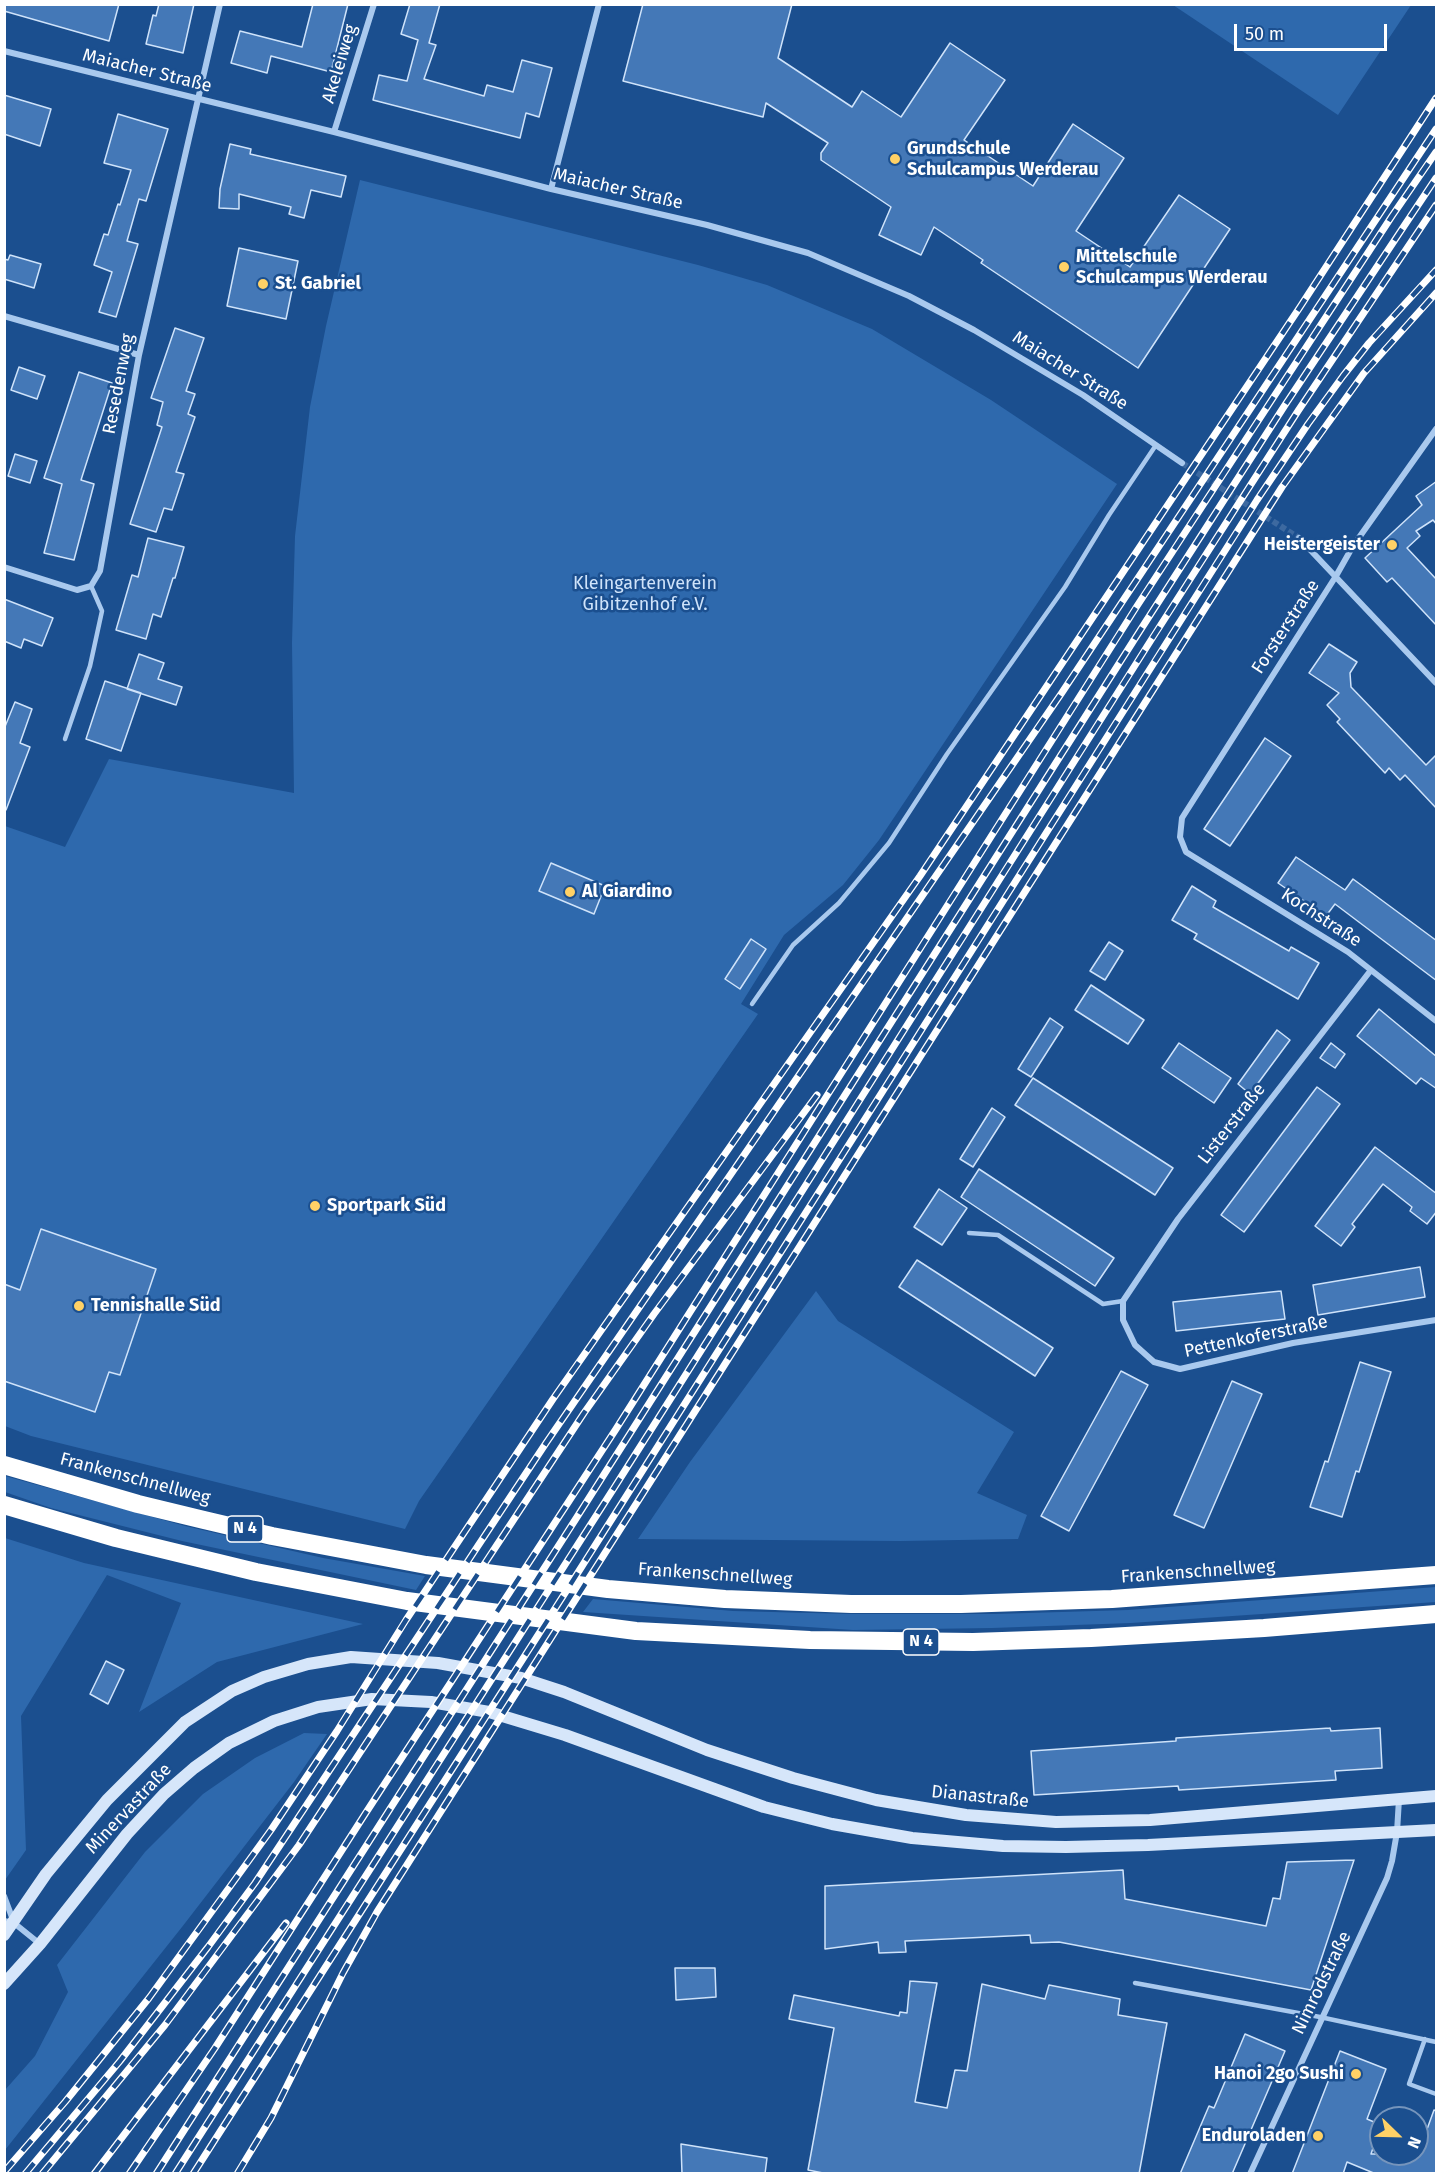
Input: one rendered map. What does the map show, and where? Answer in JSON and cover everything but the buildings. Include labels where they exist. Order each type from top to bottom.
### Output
[{"type":"highway","name":"Frankenschnellweg","points":[[4,1465],[138,1504],[204,1520],[272,1536],[426,1565],[608,1589],[725,1599],[850,1604],[1053,1601],[1320,1585],[1437,1575]]},
{"type":"highway","name":"N 4","points":[[4,1505],[116,1538],[267,1574],[407,1601],[636,1631],[810,1640],[973,1642],[1062,1640],[1437,1614]]},
{"type":"main road","name":"Minervastraße","points":[[4,1935],[9,1922],[46,1874],[135,1770],[185,1722],[218,1699],[246,1684],[299,1666],[351,1657],[391,1658],[455,1665],[540,1684]]},
{"type":"main road","name":"Dianastraße","points":[[540,1684],[682,1740],[766,1770],[876,1800],[958,1814],[1056,1822],[1150,1820],[1437,1796]]},
{"type":"main road","name":"Minervastraße","points":[[4,1984],[40,1944],[127,1834],[176,1782],[211,1755],[256,1728],[300,1712],[336,1703],[372,1699],[402,1699],[451,1704],[489,1712],[531,1724],[754,1804],[793,1815],[912,1838],[1035,1847],[1107,1846],[1397,1832]]},
{"type":"main road","points":[[1397,1832],[1437,1830]]},
{"type":"street","name":"Resedenweg","points":[[91,586],[100,570],[139,355],[220,4]]},
{"type":"street","name":"Akeleiweg","points":[[334,132],[374,4]]},
{"type":"street","points":[[551,189],[599,4]]},
{"type":"street","name":"Maiacher Straße","points":[[4,51],[334,132],[551,189],[785,245],[909,296],[975,330],[1083,395],[1182,463]]},
{"type":"street","points":[[4,316],[139,355]]},
{"type":"street","name":"Forsterstraße","points":[[1184,848],[1180,837],[1182,818],[1353,546],[1437,429]]},
{"type":"street","points":[[1299,538],[1437,683]]},
{"type":"street","points":[[4,567],[77,590],[91,586]]},
{"type":"street","name":"Kochstraße","points":[[1184,848],[1186,852],[1348,952],[1437,1021]]},
{"type":"street","name":"Listerstraße","points":[[1124,1301],[1178,1219],[1371,970]]},
{"type":"street","name":"Pettenkoferstraße","points":[[1124,1301],[1123,1320],[1135,1345],[1154,1362],[1180,1368],[1293,1343],[1437,1320]]},
{"type":"street","name":"Nimrodstraße","points":[[1250,2174],[1320,2017],[1387,1878],[1397,1832],[1399,1799]]},
{"type":"street","points":[[4,1896],[9,1922],[40,1944]]},
{"type":"lane","points":[[752,1004],[793,945],[839,903],[889,843],[947,753],[1065,587],[1109,515],[1156,445]]},
{"type":"lane","points":[[65,739],[90,666],[102,611],[91,586]]},
{"type":"lane","points":[[969,1233],[998,1235],[1103,1304],[1124,1301]]},
{"type":"lane","points":[[1135,1983],[1320,2017],[1437,2042]]},
{"type":"lane","points":[[1425,2040],[1408,2084],[1437,2094]]},
{"type":"green space","points":[[1173,5],[1411,5],[1338,115]]},
{"type":"green space","name":"Kleingartenverein Gibitzenhof e.V.","points":[[360,180],[698,265],[767,285],[872,329],[991,400],[1117,484],[879,840],[843,885],[784,935],[741,1004],[758,1014],[419,1501],[405,1529],[31,1436],[5,1426],[5,826],[65,847],[109,759],[294,793],[292,643],[295,536],[310,407]]},
{"type":"green space","points":[[816,1291],[838,1321],[1014,1432],[977,1493],[1027,1515],[1018,1539],[901,1541],[638,1539],[690,1462]]},
{"type":"green space","points":[[5,1476],[185,1526],[323,1558],[425,1576],[416,1590],[182,1541],[51,1508],[5,1492]]},
{"type":"green space","points":[[5,1538],[84,1563],[363,1624],[217,1662],[139,1712],[181,1603],[107,1575],[21,1716],[26,1850],[5,1880]]},
{"type":"green space","points":[[1436,1587],[1436,1602],[1131,1623],[992,1628],[853,1630],[583,1612],[593,1599],[733,1611],[995,1614],[1128,1610]]},
{"type":"green space","points":[[304,1733],[327,1734],[294,1782],[182,1927],[5,2150],[5,2090],[35,2056],[68,1992],[57,1965],[145,1852],[203,1794],[255,1758]]},
{"type":"tunnel","points":[[1182,463],[1299,538]]},
{"type":"railway","points":[[4,2172],[65,2102],[149,1998],[271,1830],[337,1731],[406,1620],[553,1399],[920,876],[1300,307],[1436,98]]},
{"type":"railway","points":[[25,2174],[120,2061],[255,1883],[546,1443],[1061,694],[1436,129]]},
{"type":"railway","points":[[129,2174],[215,2048],[616,1429],[1137,606],[1436,152]]},
{"type":"railway","points":[[156,2174],[1134,640],[1285,405],[1436,178]]},
{"type":"railway","points":[[175,2174],[614,1488],[1153,637],[1298,411],[1436,205]]},
{"type":"railway","points":[[193,2174],[565,1593],[1257,500],[1343,376],[1369,343],[1436,270]]},
{"type":"railway","points":[[237,2174],[271,2118],[343,1973],[377,1912],[1282,487],[1364,373],[1436,293]]},
{"type":"railway","points":[[42,2174],[165,2025],[299,1845],[584,1413],[654,1314],[817,1095]]},
{"type":"railway","points":[[94,2174],[286,1923]]},
{"type":"place","name":"Grundschule Schulcampus Werderau","points":[[895,159]]},
{"type":"place","name":"Mittelschule Schulcampus Werderau","points":[[1064,267]]},
{"type":"place","name":"St. Gabriel","points":[[263,284]]},
{"type":"place","name":"Heistergeister","points":[[1392,545]]},
{"type":"place","name":"Al Giardino","points":[[570,892]]},
{"type":"place","name":"Sportpark Süd","points":[[315,1206]]},
{"type":"place","name":"Tennishalle Süd","points":[[79,1306]]},
{"type":"place","name":"Hanoi 2go Sushi","points":[[1356,2074]]},
{"type":"place","name":"Enduroladen","points":[[1318,2136]]}]
